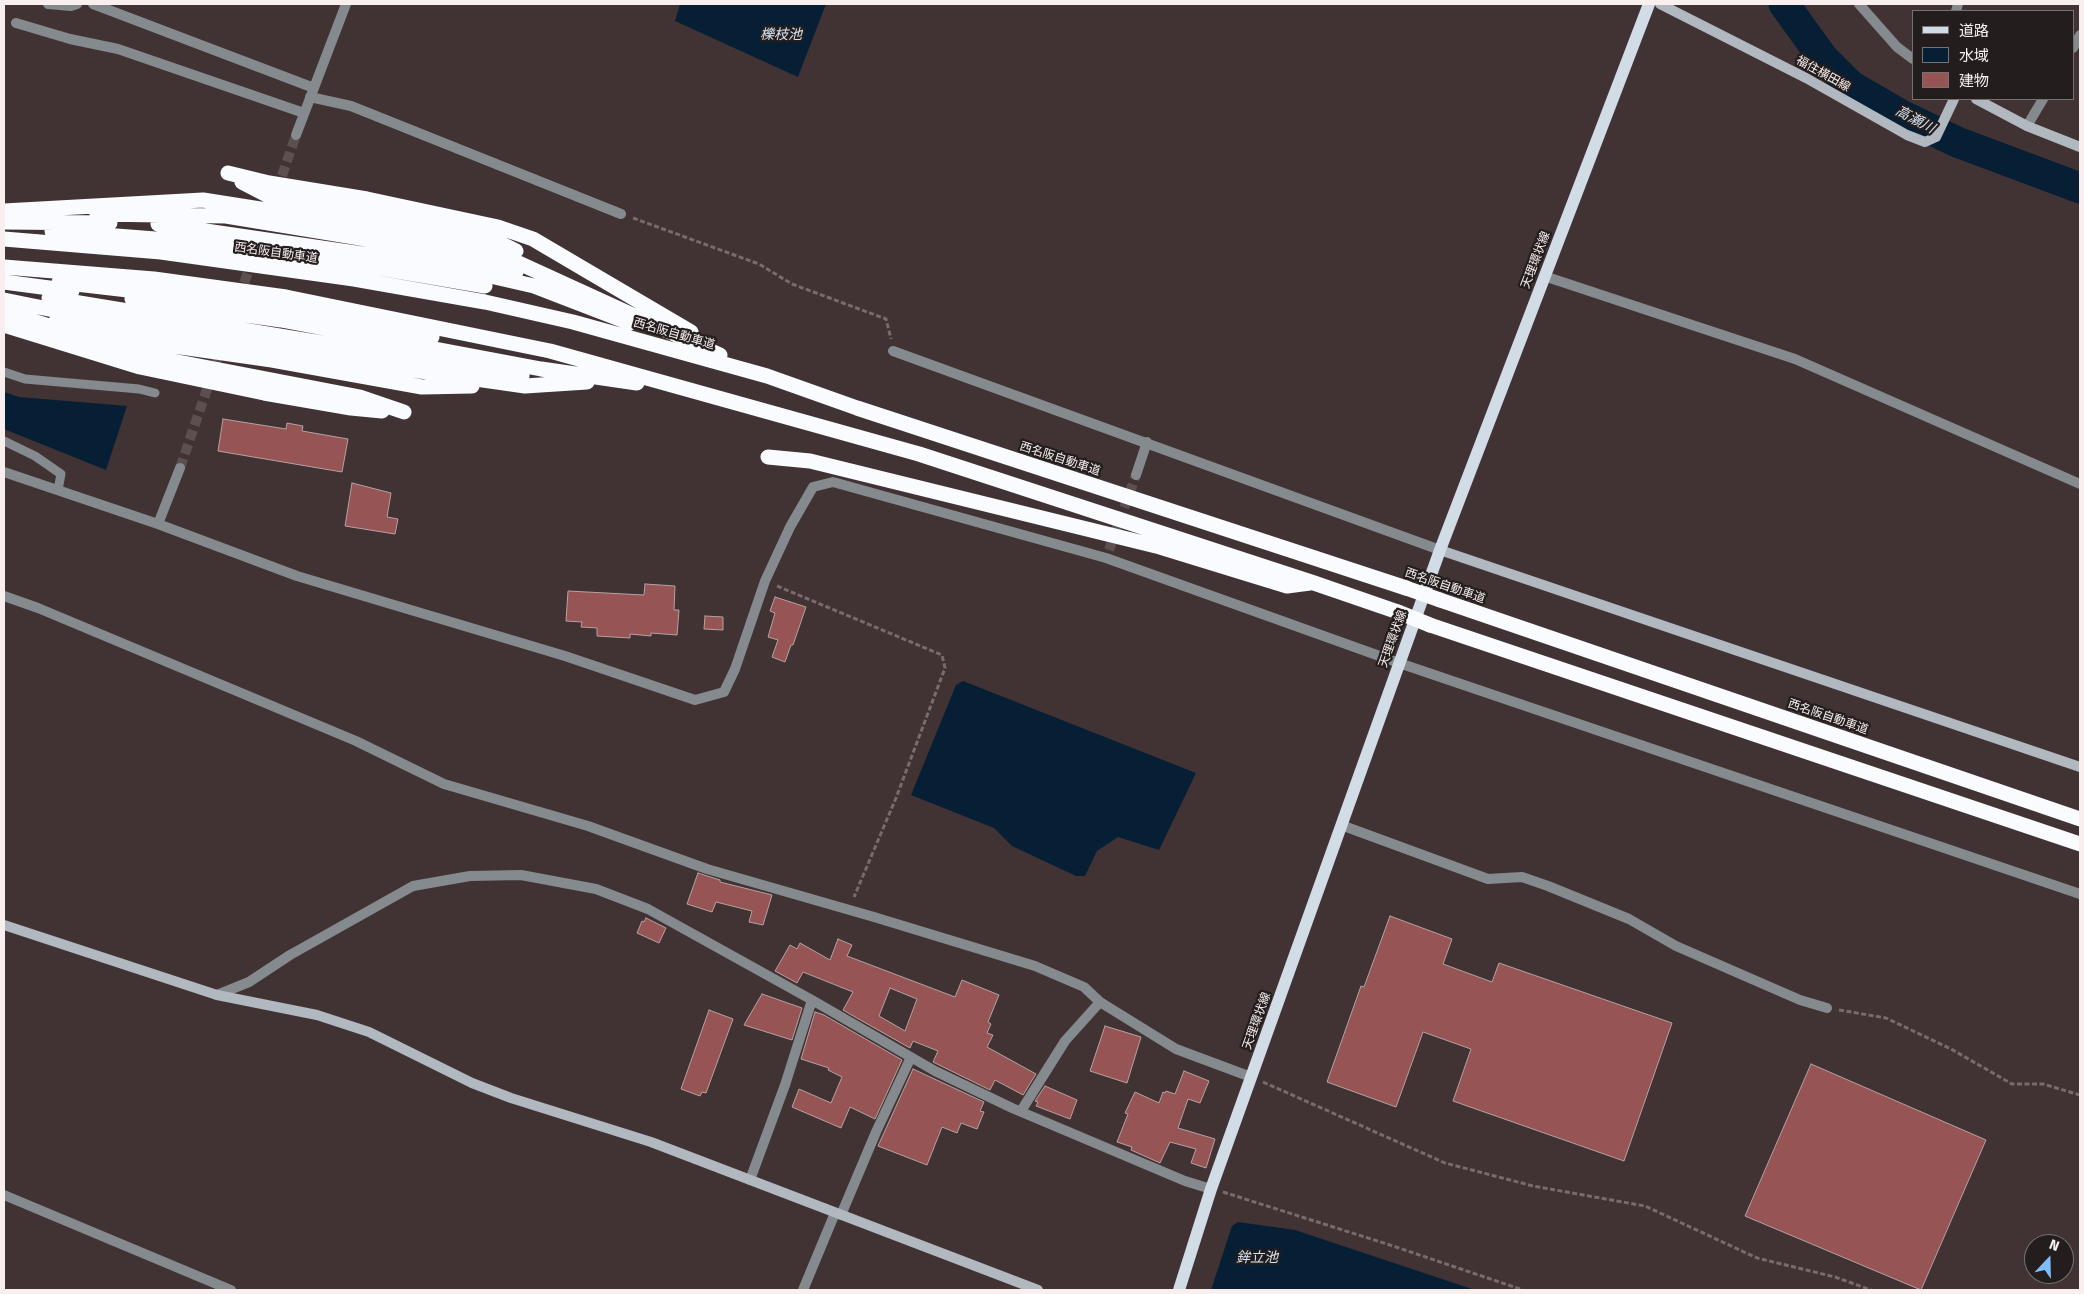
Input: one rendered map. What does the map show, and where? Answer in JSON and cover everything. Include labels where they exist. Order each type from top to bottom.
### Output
[{"type":"highway","points":[[228,173],[253,189],[268,195],[443,228],[498,242],[767,376]]},
{"type":"highway","points":[[4,211],[203,200],[362,225],[500,254],[767,376]]},
{"type":"highway","points":[[4,216],[55,214],[226,216],[494,263],[767,376]]},
{"type":"highway","points":[[4,222],[56,221],[169,225],[451,267],[534,286],[767,376]]},
{"type":"highway","points":[[4,229],[60,231],[181,241],[356,264],[468,282],[551,301],[767,376]]},
{"type":"highway","name":"西名阪自動車道","points":[[4,239],[171,253],[354,279],[485,302],[573,322],[767,376],[857,408],[1406,588],[2080,819]]},
{"type":"highway","points":[[4,268],[154,279],[286,297],[550,351],[703,392],[919,454],[1314,582],[1430,625],[2080,844]]},
{"type":"highway","points":[[4,276],[150,291],[283,308],[543,358],[703,392]]},
{"type":"highway","points":[[4,282],[281,320],[541,369],[703,392]]},
{"type":"highway","points":[[4,290],[535,378],[607,381],[703,392]]},
{"type":"highway","points":[[4,300],[176,334],[525,386]]},
{"type":"highway","points":[[4,310],[146,342],[272,360],[422,386],[525,386],[607,381]]},
{"type":"highway","points":[[4,310],[142,355],[360,397],[404,412],[351,408],[140,368],[4,325]]},
{"type":"highway","points":[[768,457],[810,461],[1131,540],[1287,586],[1314,582]]},
{"type":"main road","name":"天理環状線","points":[[1178,1290],[1251,1076],[1440,550],[1650,4]]},
{"type":"street","points":[[48,4],[71,6],[77,4]]},
{"type":"street","points":[[93,4],[621,214]]},
{"type":"street","points":[[296,135],[346,4]]},
{"type":"street","name":"福住横田線","points":[[1660,4],[1806,78],[1907,135],[1925,142],[1936,137],[1951,103]]},
{"type":"street","points":[[1859,4],[1897,47],[1912,58]]},
{"type":"street","points":[[16,23],[70,39],[134,54],[304,113]]},
{"type":"street","points":[[2074,46],[2080,35]]},
{"type":"street","points":[[1978,100],[2027,126],[2080,147]]},
{"type":"street","points":[[2027,126],[2042,100]]},
{"type":"street","points":[[1544,276],[1795,359],[2080,484]]},
{"type":"street","points":[[893,351],[1440,550],[2080,767]]},
{"type":"street","points":[[1136,474],[1147,442]]},
{"type":"street","points":[[158,524],[180,468]]},
{"type":"street","points":[[4,472],[158,524],[297,576],[565,656],[695,700],[724,692],[735,669],[765,581],[790,527],[813,487],[833,482],[1107,554],[1399,663],[2080,894]]},
{"type":"street","points":[[4,596],[38,608],[356,741],[444,784],[588,826],[707,869],[1034,966],[1084,987],[1100,1002],[1176,1049],[1251,1076]]},
{"type":"street","points":[[1341,825],[1488,879],[1522,878],[1548,886],[1629,919],[1685,950],[1800,1000],[1827,1008]]},
{"type":"street","points":[[217,996],[249,982],[290,955],[413,886],[470,876],[521,875],[596,889],[648,909],[935,1071],[1021,1111],[1186,1182],[1211,1189]]},
{"type":"street","points":[[4,925],[217,996],[317,1015],[369,1032],[472,1083],[511,1098],[651,1142],[1038,1290]]},
{"type":"street","points":[[750,1180],[785,1085],[812,1000]]},
{"type":"street","points":[[1021,1111],[1065,1041],[1100,1002]]},
{"type":"street","points":[[803,1290],[911,1057]]},
{"type":"street","points":[[4,1195],[144,1253],[206,1286],[231,1290]]},
{"type":"lane","points":[[4,372],[25,379],[140,389],[155,393]]},
{"type":"lane","points":[[4,442],[34,456],[61,474],[58,490]]},
{"type":"path","points":[[621,214],[759,264],[792,284],[886,319],[893,351]]},
{"type":"path","points":[[765,581],[942,655],[944,668],[896,798],[849,910]]},
{"type":"path","points":[[1827,1008],[1886,1018],[1951,1049],[2012,1084],[2043,1084],[2080,1094]]},
{"type":"path","points":[[1251,1076],[1445,1163],[1533,1186],[1645,1206],[1757,1258],[1835,1277],[1871,1290]]},
{"type":"path","points":[[1211,1189],[1381,1242],[1523,1290]]},
{"type":"water","name":"櫟枝池","points":[[680,4],[826,4],[798,77],[675,21]]},
{"type":"water","points":[[4,392],[19,397],[127,406],[106,470],[4,429]]},
{"type":"water","points":[[963,681],[1196,773],[1159,850],[1118,837],[1097,851],[1085,876],[1076,876],[1012,846],[994,828],[911,795],[956,685]]},
{"type":"water","name":"鉾立池","points":[[1238,1222],[1295,1230],[1475,1290],[1211,1290],[1232,1226]]},
{"type":"building","points":[[223,419],[286,429],[287,423],[303,426],[302,431],[348,439],[342,472],[218,451]]},
{"type":"building","points":[[352,483],[391,493],[387,517],[398,519],[395,534],[345,526]]},
{"type":"building","points":[[645,584],[675,586],[674,610],[679,610],[677,635],[651,633],[651,636],[630,634],[630,638],[597,636],[597,628],[581,627],[582,622],[566,621],[568,591],[644,595]]},
{"type":"building","points":[[775,597],[806,607],[785,662],[772,657],[778,640],[768,637],[775,613],[770,611]]},
{"type":"building","points":[[705,616],[723,617],[723,630],[704,629]]},
{"type":"building","points":[[698,873],[720,880],[720,882],[772,895],[763,925],[749,922],[752,911],[716,902],[712,912],[687,904]]},
{"type":"building","points":[[1390,916],[1452,939],[1443,964],[1492,982],[1499,963],[1672,1023],[1624,1161],[1453,1101],[1471,1049],[1423,1032],[1396,1107],[1327,1082],[1361,986],[1364,987]]},
{"type":"building","points":[[646,918],[666,928],[659,943],[637,933],[642,921],[644,922]]},
{"type":"building","points":[[838,939],[852,945],[847,956],[955,997],[962,980],[999,995],[988,1022],[991,1024],[987,1033],[993,1035],[987,1047],[1036,1074],[1023,1095],[995,1080],[990,1090],[933,1062],[938,1051],[913,1041],[910,1048],[843,1010],[853,992],[803,972],[797,983],[775,971],[790,945],[797,949],[800,943],[830,960]],"holes":[[[890,988],[917,999],[905,1031],[879,1016]]]},
{"type":"building","points":[[762,994],[802,1008],[792,1040],[744,1025]]},
{"type":"building","points":[[709,1010],[733,1019],[706,1093],[702,1092],[700,1096],[681,1089]]},
{"type":"building","points":[[815,1012],[824,1015],[902,1060],[875,1119],[850,1107],[841,1128],[792,1107],[799,1089],[831,1103],[842,1077],[828,1070],[829,1068],[801,1059]]},
{"type":"building","points":[[1105,1026],[1141,1037],[1127,1083],[1090,1071]]},
{"type":"building","points":[[1811,1064],[1986,1140],[1921,1290],[1745,1216]]},
{"type":"building","points":[[913,1069],[984,1102],[980,1111],[984,1112],[977,1129],[961,1123],[957,1133],[942,1127],[927,1165],[878,1146]]},
{"type":"building","points":[[1184,1071],[1209,1081],[1200,1103],[1188,1099],[1178,1128],[1215,1139],[1206,1168],[1191,1163],[1196,1149],[1170,1142],[1160,1163],[1131,1150],[1132,1147],[1117,1142],[1128,1114],[1125,1113],[1135,1092],[1159,1103],[1163,1092],[1175,1094]]},
{"type":"building","points":[[1045,1086],[1077,1100],[1070,1119],[1036,1106],[1038,1102],[1035,1101]]},
{"type":"waterway","name":"高瀬川","points":[[1784,4],[1823,58],[1851,86],[1901,115],[1957,142],[2080,188]]},
{"type":"tunnel","points":[[277,190],[296,135]]},
{"type":"tunnel","points":[[239,297],[252,261]]},
{"type":"tunnel","points":[[180,468],[221,348]]},
{"type":"tunnel","points":[[1109,550],[1136,475]]}]
